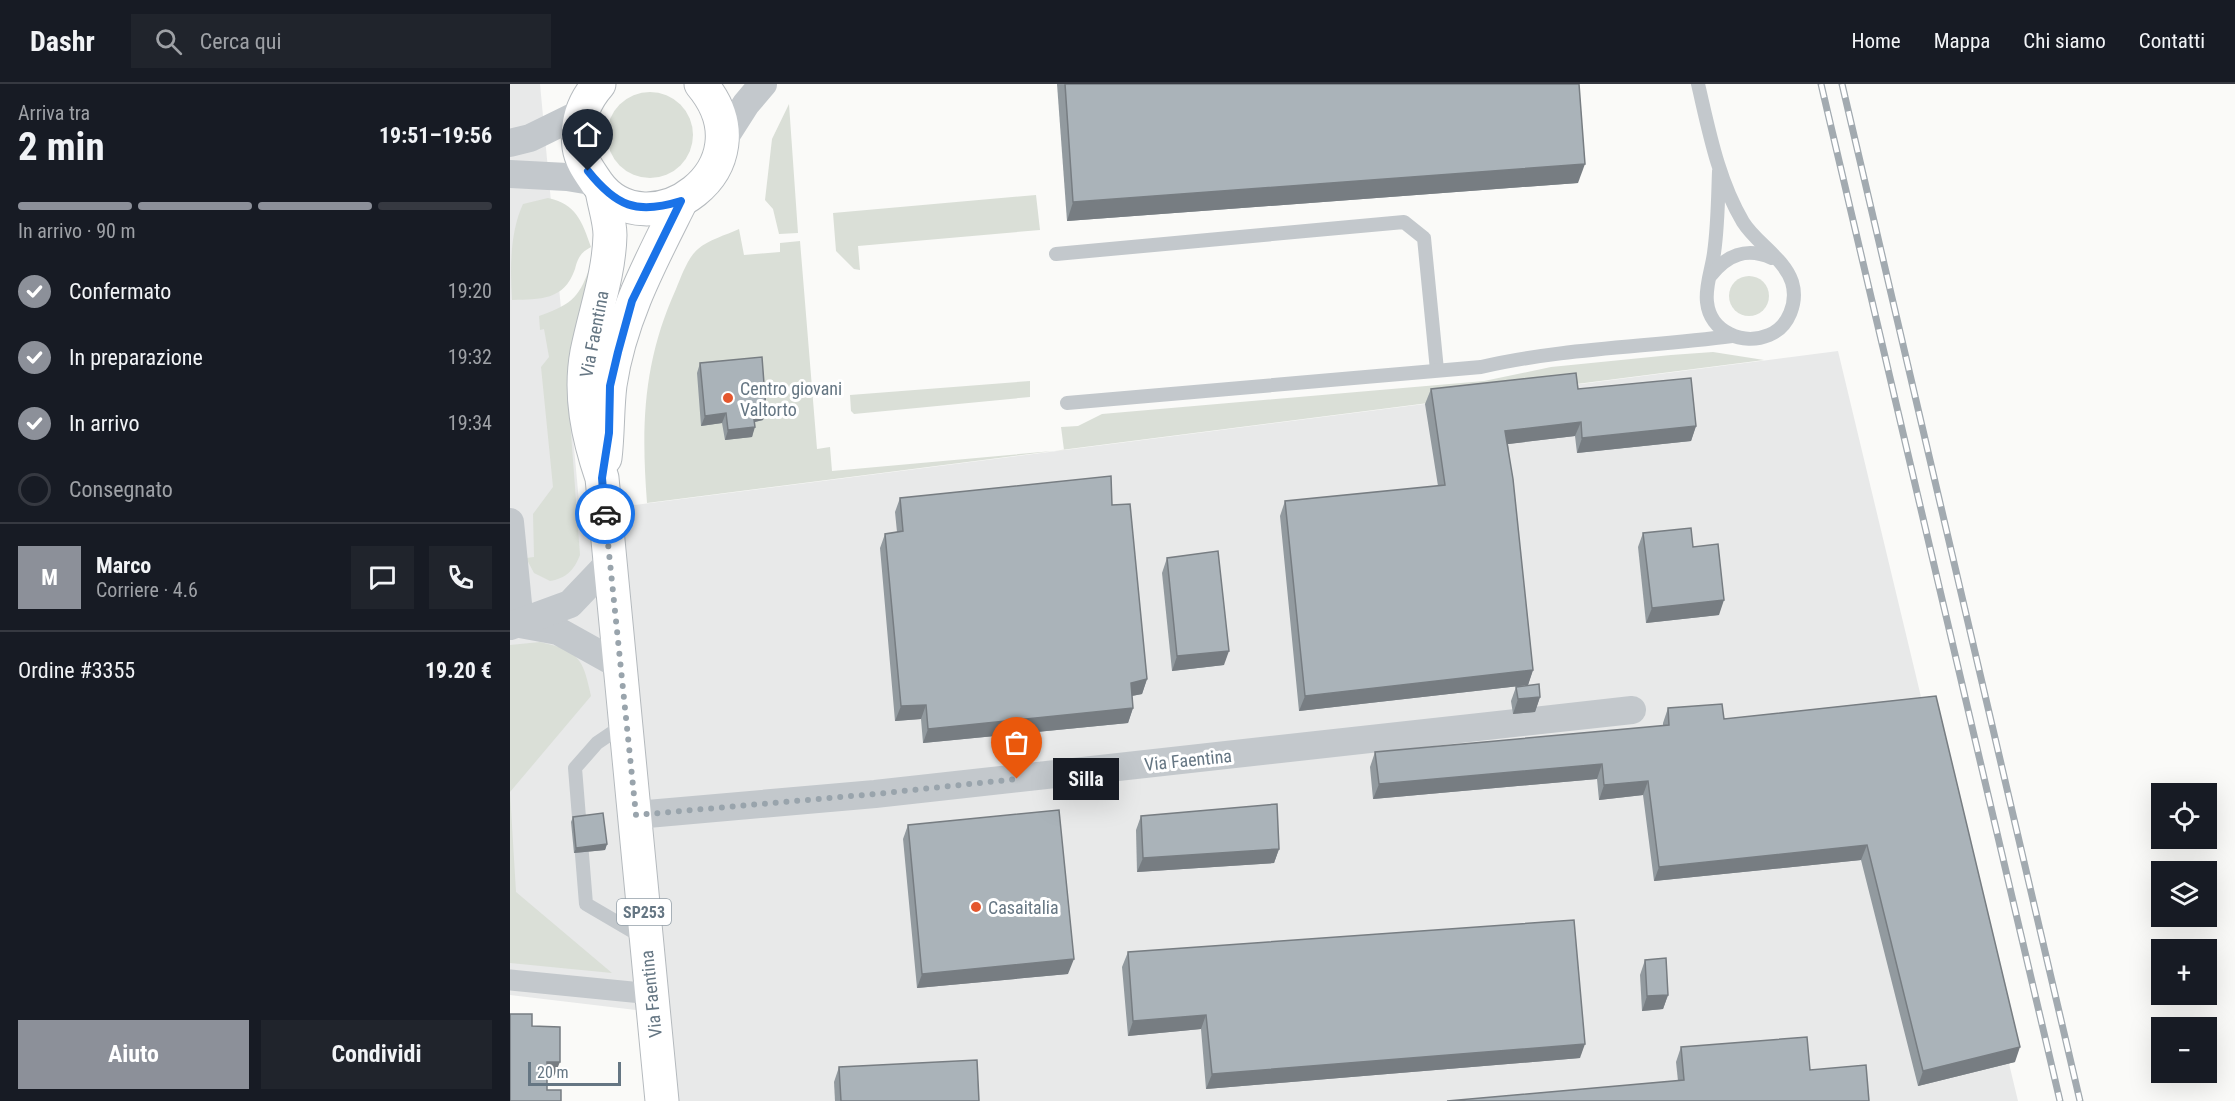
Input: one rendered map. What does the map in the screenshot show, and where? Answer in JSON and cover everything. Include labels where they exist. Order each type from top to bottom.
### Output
[{"type":"main road","points":[[599,84],[581,113],[577,134],[580,155],[599,186],[620,202],[640,208],[661,208],[681,201],[697,191],[710,177],[719,159],[723,140],[721,118],[712,97],[701,84]]},
{"type":"main road","name":"Via Faentina","points":[[599,186],[610,232],[607,273],[586,354],[584,391],[588,437],[602,478],[662,1101]]},
{"type":"main road","name":"Via Faentina","points":[[602,478],[609,433],[610,386],[624,328],[644,273],[681,201]]},
{"type":"street","points":[[723,140],[746,104],[763,84]]},
{"type":"street","points":[[512,141],[530,138],[581,113]]},
{"type":"street","points":[[516,180],[567,177],[599,186]]},
{"type":"street","points":[[510,522],[515,625]]},
{"type":"street","points":[[515,625],[570,604],[610,562]]},
{"type":"street","points":[[515,625],[558,631],[619,665]]},
{"type":"street","name":"Via Faentina","points":[[636,815],[875,794],[1632,710]]},
{"type":"street","points":[[510,980],[652,994]]},
{"type":"lane","points":[[1698,84],[1719,171],[1743,221],[1785,269],[1792,281],[1794,296],[1788,316],[1774,333],[1761,338],[1746,340],[1732,336],[1720,328],[1711,316],[1707,303],[1707,288],[1718,226],[1719,171]]},
{"type":"lane","points":[[1056,254],[1404,222],[1424,238],[1437,370]]},
{"type":"lane","points":[[1711,275],[1720,263],[1740,254],[1761,253],[1774,259]]},
{"type":"lane","points":[[1067,402],[1480,367],[1524,357],[1649,347],[1732,336]]},
{"type":"lane","points":[[627,722],[597,743],[575,768],[586,904],[646,939]]},
{"type":"shaded area","points":[[510,84],[540,84],[580,512],[1838,351],[2018,1101],[646,1101],[636,1010],[510,995]]},
{"type":"shaded area","points":[[650,92],[667,95],[681,104],[690,118],[693,135],[690,152],[681,166],[667,175],[650,178],[633,175],[619,166],[610,152],[607,135],[610,118],[619,104],[633,95]]},
{"type":"shaded area","points":[[789,104],[798,233],[779,234],[773,209],[765,200],[772,139]]},
{"type":"shaded area","points":[[1036,195],[1040,230],[858,246],[860,270],[854,269],[836,251],[833,213]]},
{"type":"shaded area","points":[[548,198],[572,209],[581,222],[591,247],[580,256],[570,279],[558,293],[541,298],[512,300],[512,250],[519,215],[523,204]]},
{"type":"shaded area","points":[[739,229],[744,255],[780,252],[780,243],[800,241],[817,449],[830,447],[832,471],[1054,451],[647,503],[644,447],[647,394],[657,342],[665,316],[685,268],[694,253],[707,243]]},
{"type":"shaded area","points":[[592,262],[569,406],[580,555],[569,572],[561,578],[550,581],[534,573],[526,558],[534,557],[533,514],[553,487],[541,367],[549,357],[544,329],[540,330],[539,316],[561,307],[574,297]]},
{"type":"shaded area","points":[[1749,276],[1757,277],[1763,282],[1768,288],[1768,304],[1763,310],[1757,315],[1749,316],[1741,315],[1735,310],[1730,304],[1729,296],[1730,288],[1735,282],[1741,277]]},
{"type":"shaded area","points":[[1713,352],[1764,360],[1064,450],[1061,427],[1078,426],[1102,414],[1484,381],[1551,367],[1671,355]]},
{"type":"shaded area","points":[[1030,381],[1030,397],[854,414],[851,411],[850,395]]},
{"type":"shaded area","points":[[540,642],[553,645],[577,658],[585,673],[591,696],[510,792],[510,645]]},
{"type":"shaded area","points":[[510,792],[516,892],[612,973],[510,963]]},
{"type":"building","points":[[1065,84],[1579,84],[1585,164],[1073,202]]},
{"type":"building","points":[[762,357],[766,410],[753,412],[755,427],[728,430],[726,413],[705,416],[700,363]]},
{"type":"building","points":[[1576,373],[1578,389],[1691,378],[1696,426],[1582,438],[1581,422],[1505,431],[1513,479],[1533,670],[1305,696],[1285,501],[1445,485],[1431,389]]},
{"type":"building","points":[[1111,476],[1112,505],[1130,504],[1147,679],[1131,683],[1133,708],[928,729],[926,705],[901,706],[885,534],[903,531],[900,498]]},
{"type":"building","points":[[1691,528],[1693,547],[1718,544],[1724,600],[1652,608],[1643,533]]},
{"type":"building","points":[[1218,551],[1229,651],[1177,656],[1167,558]]},
{"type":"building","points":[[1539,684],[1540,697],[1518,699],[1516,687]]},
{"type":"building","points":[[1936,696],[2020,1047],[1923,1071],[1867,845],[1659,867],[1648,781],[1604,785],[1602,764],[1379,784],[1375,752],[1669,725],[1668,708],[1722,704],[1724,719]]},
{"type":"building","points":[[1277,804],[1279,849],[1143,858],[1141,816]]},
{"type":"building","points":[[1059,810],[1074,959],[922,974],[908,825]]},
{"type":"building","points":[[603,813],[607,844],[576,848],[573,817]]},
{"type":"building","points":[[1574,920],[1585,1044],[1212,1074],[1206,1015],[1133,1021],[1128,952]]},
{"type":"building","points":[[1666,958],[1668,995],[1647,996],[1645,960]]},
{"type":"building","points":[[510,1014],[532,1014],[532,1026],[560,1027],[560,1062],[547,1062],[547,1090],[561,1090],[561,1101],[510,1101]]},
{"type":"building","points":[[1807,1037],[1810,1070],[1866,1065],[1869,1101],[1447,1101],[1684,1080],[1681,1047]]},
{"type":"building","points":[[977,1060],[979,1101],[841,1101],[839,1067]]},
{"type":"railway","points":[[1821,84],[2060,1101]]},
{"type":"railway","points":[[1842,84],[2080,1101]]},
{"type":"way so far","points":[[605,514],[636,815],[1017,779]]},
{"type":"place","name":"Centro giovani Valtorto","points":[[728,398]]},
{"type":"place","name":"Silla","points":[[1017,779]]},
{"type":"place","name":"Casaitalia","points":[[976,907]]},
{"type":"route","points":[[588,171],[602,190],[620,202],[640,208],[661,208],[681,201],[632,301],[618,352],[610,386],[609,433],[602,478],[605,514]]}]
